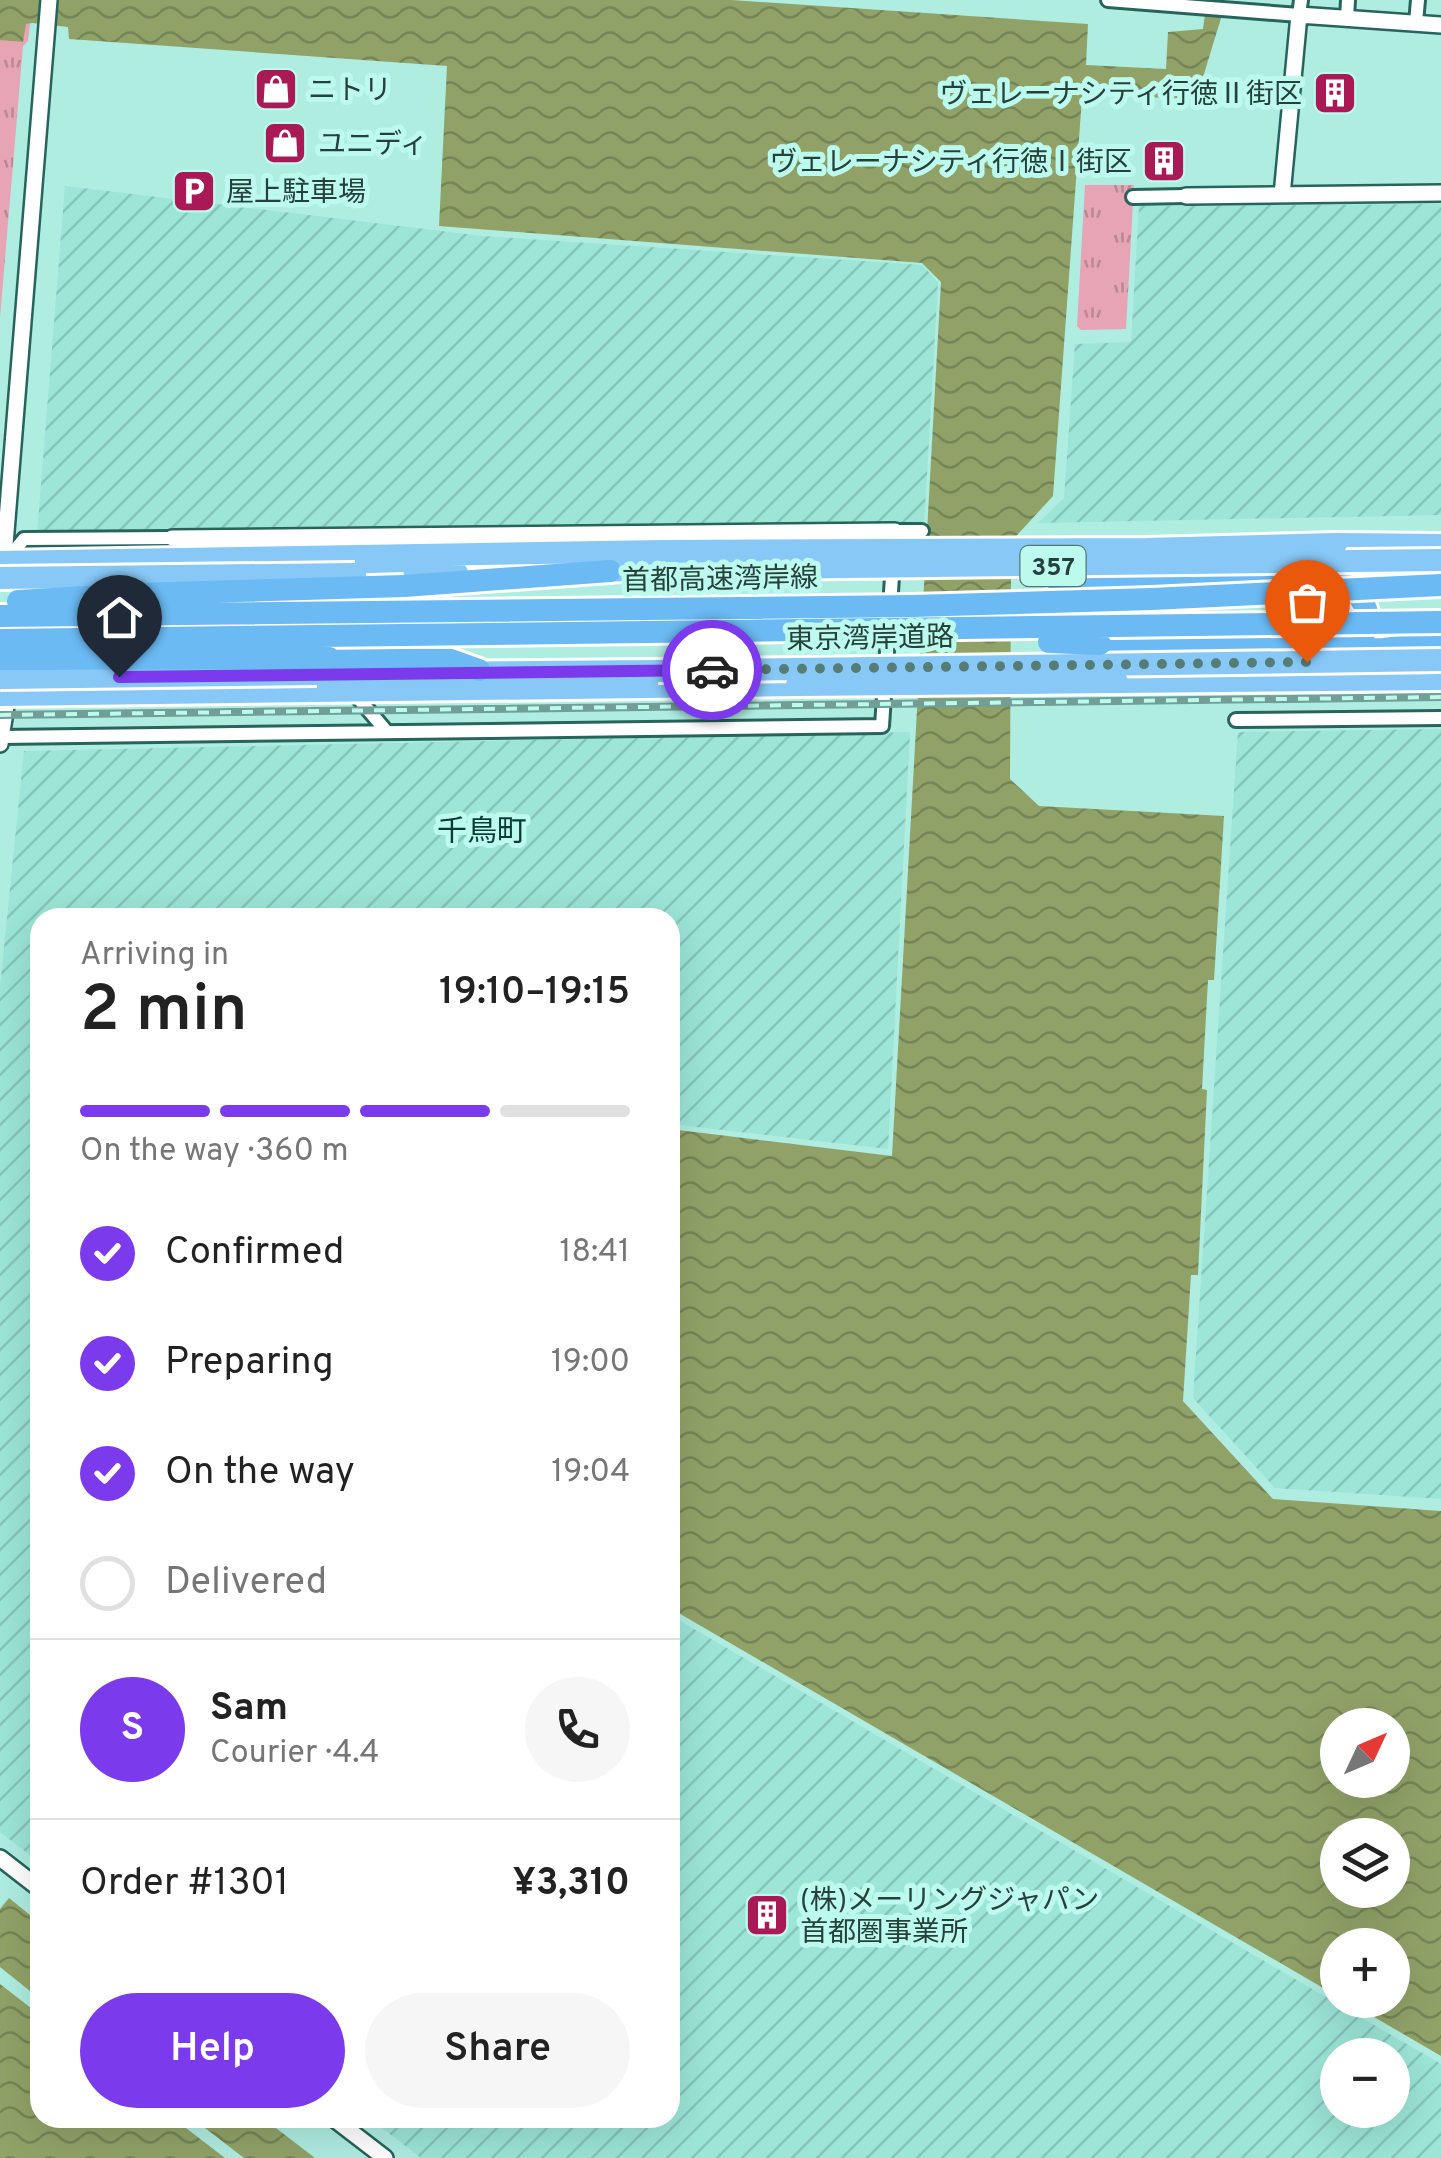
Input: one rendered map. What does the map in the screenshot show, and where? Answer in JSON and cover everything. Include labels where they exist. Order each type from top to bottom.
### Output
[{"type":"highway","name":"357","points":[[1,570],[1441,545]]},
{"type":"highway","points":[[891,568],[927,560],[1147,549]]},
{"type":"highway","name":"357","points":[[1,570],[355,574],[610,571],[664,560],[891,568],[1441,560]]},
{"type":"highway","points":[[0,604],[136,594],[404,586],[610,571]]},
{"type":"highway","points":[[892,629],[948,640],[1100,644],[1336,642],[1361,638],[1366,632],[1368,610],[1357,592],[1348,586],[1277,580],[1086,581],[1062,586],[1055,600],[1056,637],[1060,645],[1076,652],[1398,649],[1441,642]]},
{"type":"highway","name":"首都高速湾岸線","points":[[0,616],[1001,604],[1441,585]]},
{"type":"highway","name":"首都高速湾岸線","points":[[0,640],[1441,622]]},
{"type":"highway","points":[[0,659],[323,666]]},
{"type":"highway","name":"東京湾岸道路","points":[[323,666],[450,660],[479,670],[658,679],[1117,682],[1441,678]]},
{"type":"highway","name":"東京湾岸道路","points":[[3,689],[352,690],[658,679],[831,668],[1441,660]]},
{"type":"highway","points":[[3,689],[323,666]]},
{"type":"highway","points":[[831,668],[921,677],[1117,682]]},
{"type":"street","points":[[49,0],[1,570],[18,587],[3,689],[1,740],[882,726],[895,532]]},
{"type":"street","points":[[1108,0],[1300,7],[1347,18],[1441,25]]},
{"type":"street","points":[[1347,18],[1348,0]]},
{"type":"street","points":[[1416,23],[1418,0]]},
{"type":"street","points":[[1282,195],[1300,7]]},
{"type":"street","points":[[1134,196],[1441,193]]},
{"type":"street","points":[[1,570],[24,539],[922,531]]},
{"type":"street","points":[[352,690],[387,732]]},
{"type":"street","points":[[1236,720],[1441,718]]},
{"type":"street","points":[[0,1858],[30,1881]]},
{"type":"street","points":[[346,2128],[385,2158]]},
{"type":"shaded area","points":[[65,186],[483,236],[922,265],[938,282],[924,527],[37,534]]},
{"type":"shaded area","points":[[1441,204],[1441,515],[1038,523],[1064,498],[1075,344],[1131,342],[1139,206]]},
{"type":"shaded area","points":[[1441,729],[1441,1499],[1275,1488],[1193,1398],[1238,732]]},
{"type":"shaded area","points":[[910,732],[888,1149],[680,1125],[680,908],[30,908],[30,1855],[0,1832],[0,987],[24,751]]},
{"type":"shaded area","points":[[680,1621],[1320,1994],[1320,2018],[1362,2018],[1396,2038],[1320,2038],[1320,2128],[1410,2128],[1410,2046],[1441,2064],[1441,2158],[421,2158],[382,2128],[680,2128]]},
{"type":"green space","points":[[0,0],[33,0],[28,41],[23,46],[0,318]]},
{"type":"green space","points":[[1085,185],[1134,185],[1126,329],[1081,330],[1077,326]]},
{"type":"water","points":[[0,0],[732,0],[1088,24],[1086,65],[1166,69],[1168,32],[1203,29],[1205,14],[1222,15],[1196,100],[1102,94],[1102,84],[1083,84],[1053,496],[1007,546],[1011,575],[1010,779],[1039,806],[1224,816],[1214,980],[1208,980],[1198,1275],[1191,1275],[1183,1401],[1273,1499],[1441,1511],[1441,2056],[1376,2018],[1410,2018],[1410,1928],[1320,1928],[1320,1986],[680,1614],[680,1130],[892,1156],[941,282],[922,263],[439,226],[447,66],[69,39],[68,27],[26,24],[23,42],[0,40]]},
{"type":"water","points":[[9,1898],[30,1915],[30,2128],[276,2128],[315,2158],[0,2158],[0,1909]]},
{"type":"pier","points":[[0,1967],[30,1991],[30,2007],[0,1984]]},
{"type":"pier","points":[[186,2128],[205,2128],[244,2158],[225,2158]]},
{"type":"railway","points":[[0,715],[1441,697]]},
{"type":"way so far","points":[[712,670],[1307,662]]},
{"type":"place","name":"ニトリ","points":[[276,89]]},
{"type":"place","name":"ヴェレーナシティ行徳Ⅱ街区","points":[[1335,93]]},
{"type":"place","name":"ユニディ","points":[[285,143]]},
{"type":"place","name":"ヴェレーナシティ行徳Ⅰ街区","points":[[1164,161]]},
{"type":"place","name":"屋上駐車場","points":[[194,191]]},
{"type":"place","name":"(株)メーリングジャパン 首都圏事業所","points":[[767,1915]]},
{"type":"district","name":"千鳥町","points":[[482,831]]},
{"type":"route","points":[[119,677],[712,670]]}]
